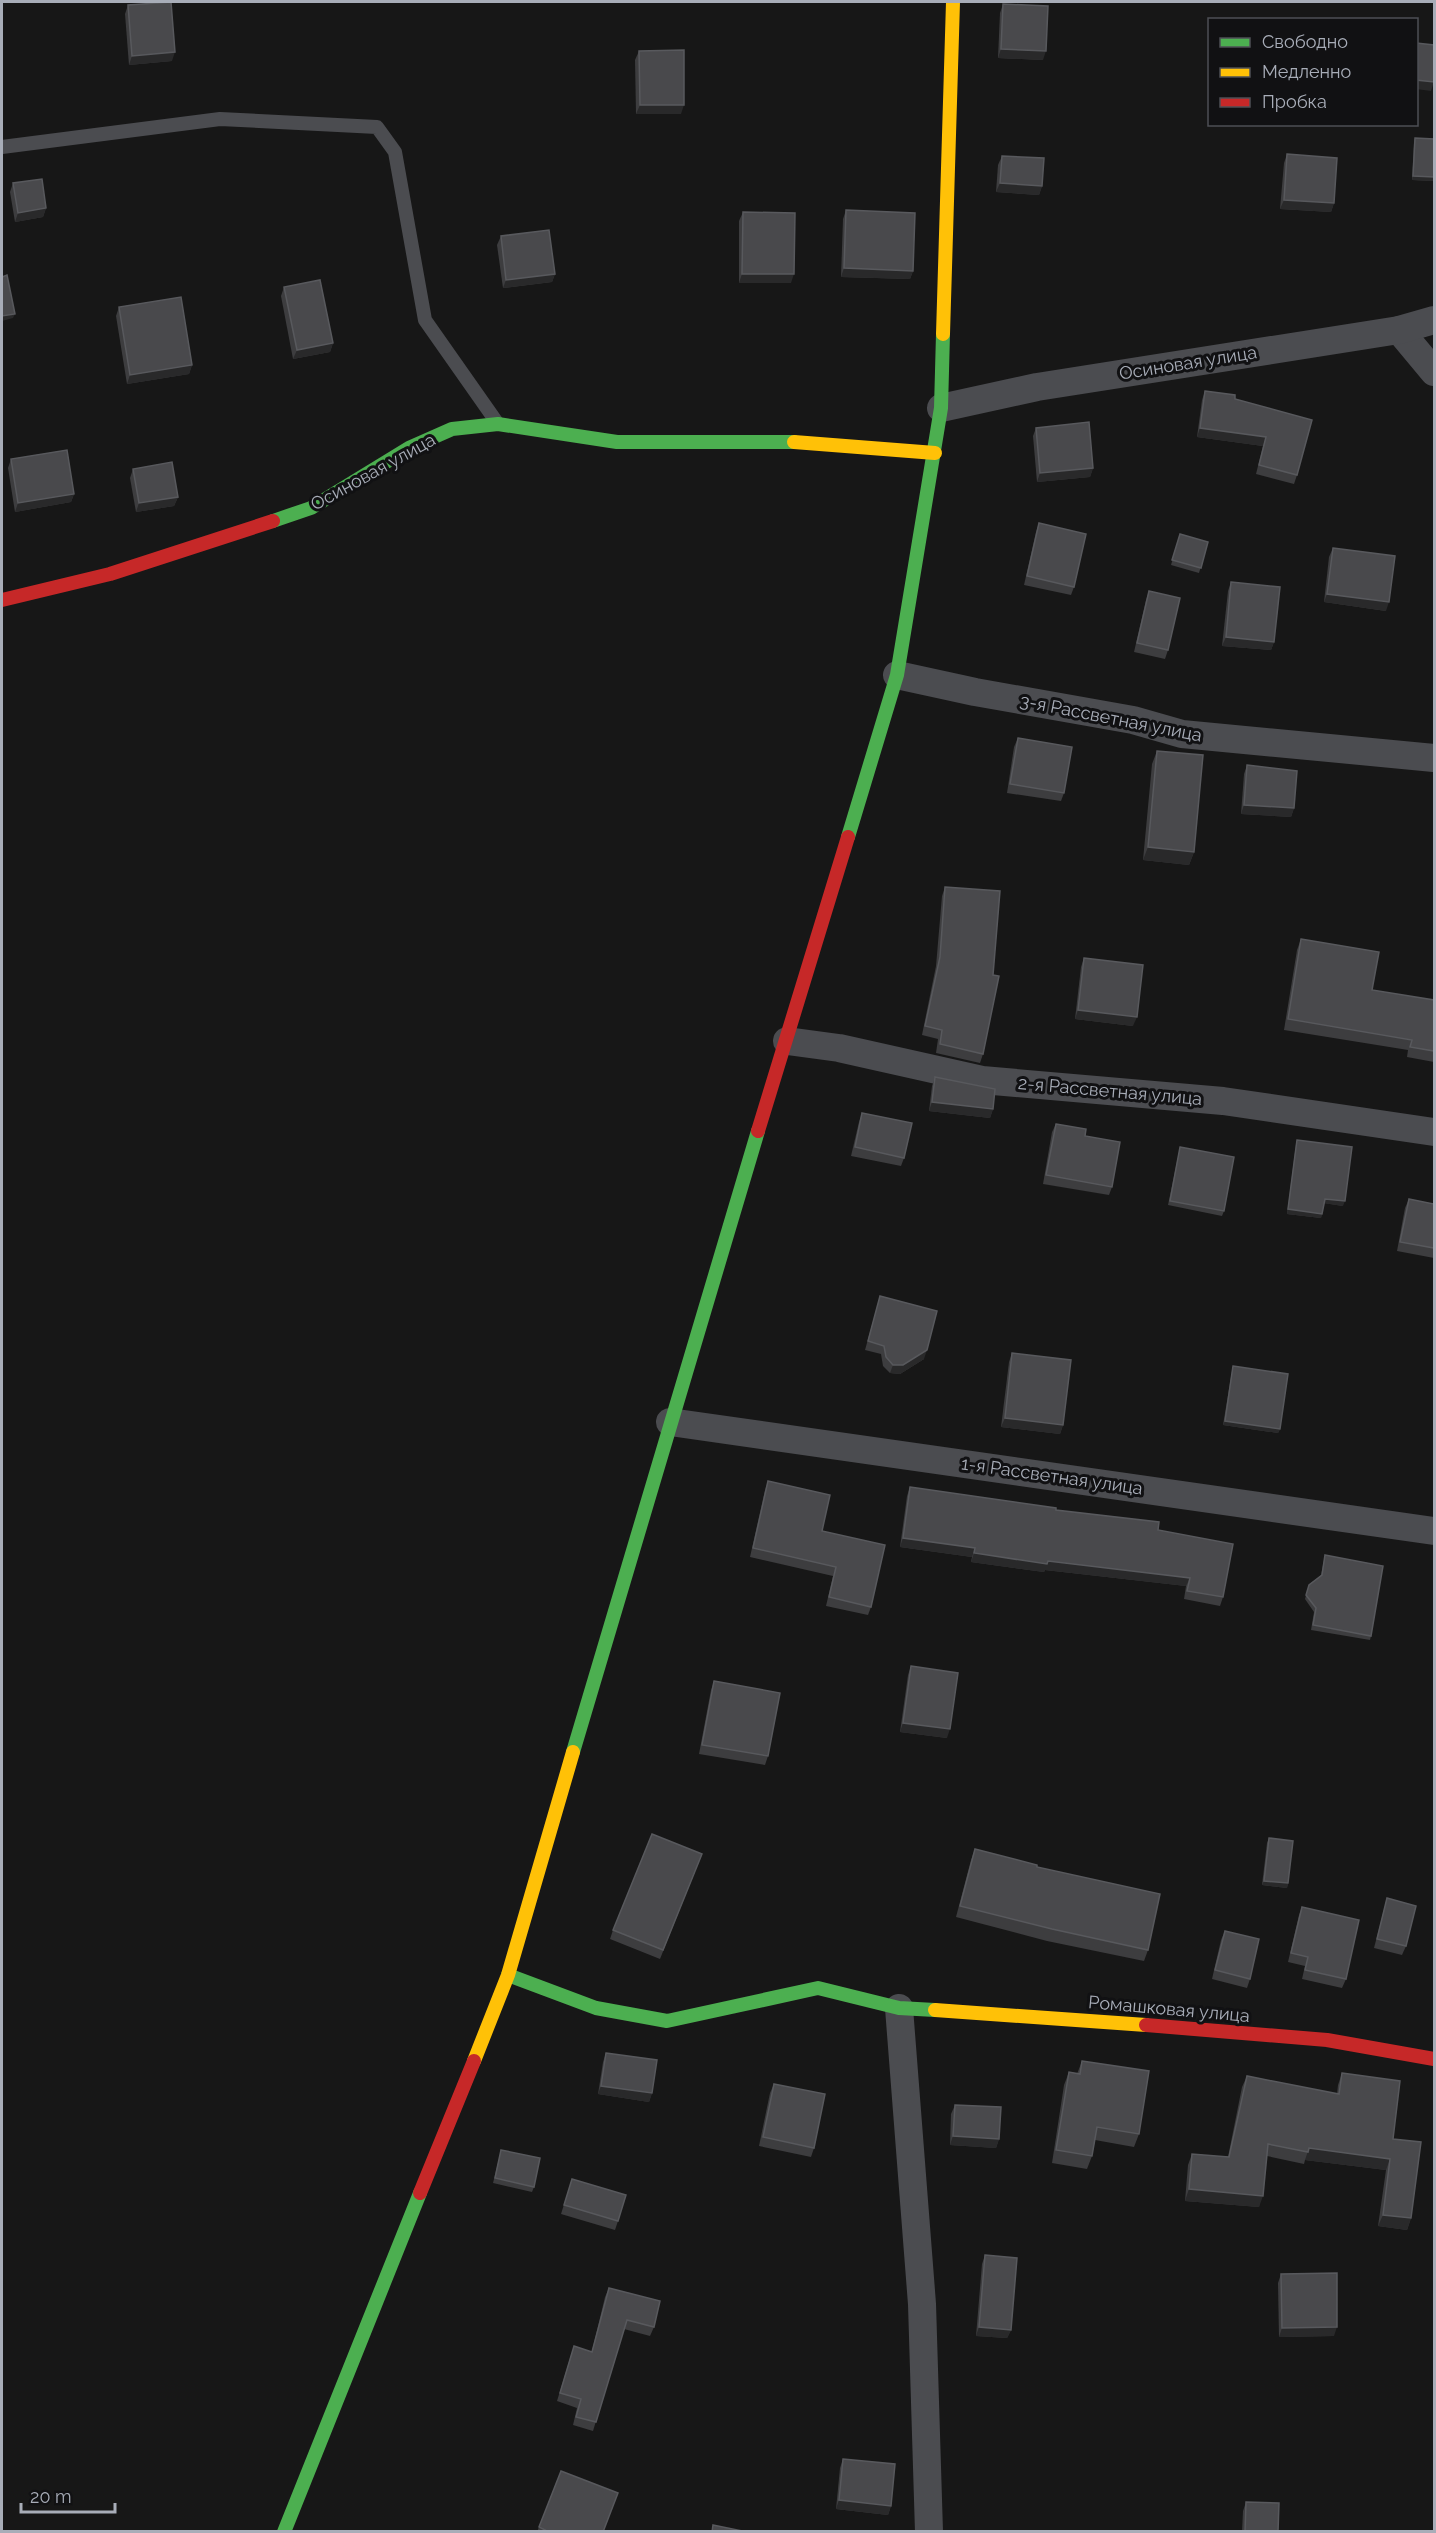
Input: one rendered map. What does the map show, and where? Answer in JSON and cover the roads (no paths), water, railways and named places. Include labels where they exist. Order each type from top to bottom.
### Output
[{"type":"street","points":[[284,2532],[508,1975],[670,1422],[897,675],[941,408],[953,2]]},
{"type":"street","name":"Осиновая улица","points":[[941,408],[1037,387],[1399,330],[1434,320]]},
{"type":"street","points":[[1399,330],[1434,372]]},
{"type":"street","name":"Осиновая улица","points":[[2,600],[110,574],[311,508],[409,448],[452,429],[498,424],[617,442],[794,442],[935,453]]},
{"type":"street","name":"3-я Рассветная улица","points":[[897,675],[975,692],[1132,720],[1182,734],[1434,758]]},
{"type":"street","name":"2-я Рассветная улица","points":[[787,1041],[839,1048],[982,1080],[1223,1101],[1434,1132]]},
{"type":"street","name":"1-я Рассветная улица","points":[[670,1422],[1434,1531]]},
{"type":"street","name":"Ромашковая улица","points":[[508,1975],[596,2008],[667,2021],[818,1988],[899,2008],[1032,2015],[1327,2040],[1434,2059]]},
{"type":"street","points":[[899,2008],[922,2304],[929,2532]]},
{"type":"lane","points":[[2,147],[220,119],[377,127],[395,152],[425,320],[498,424]]}]
